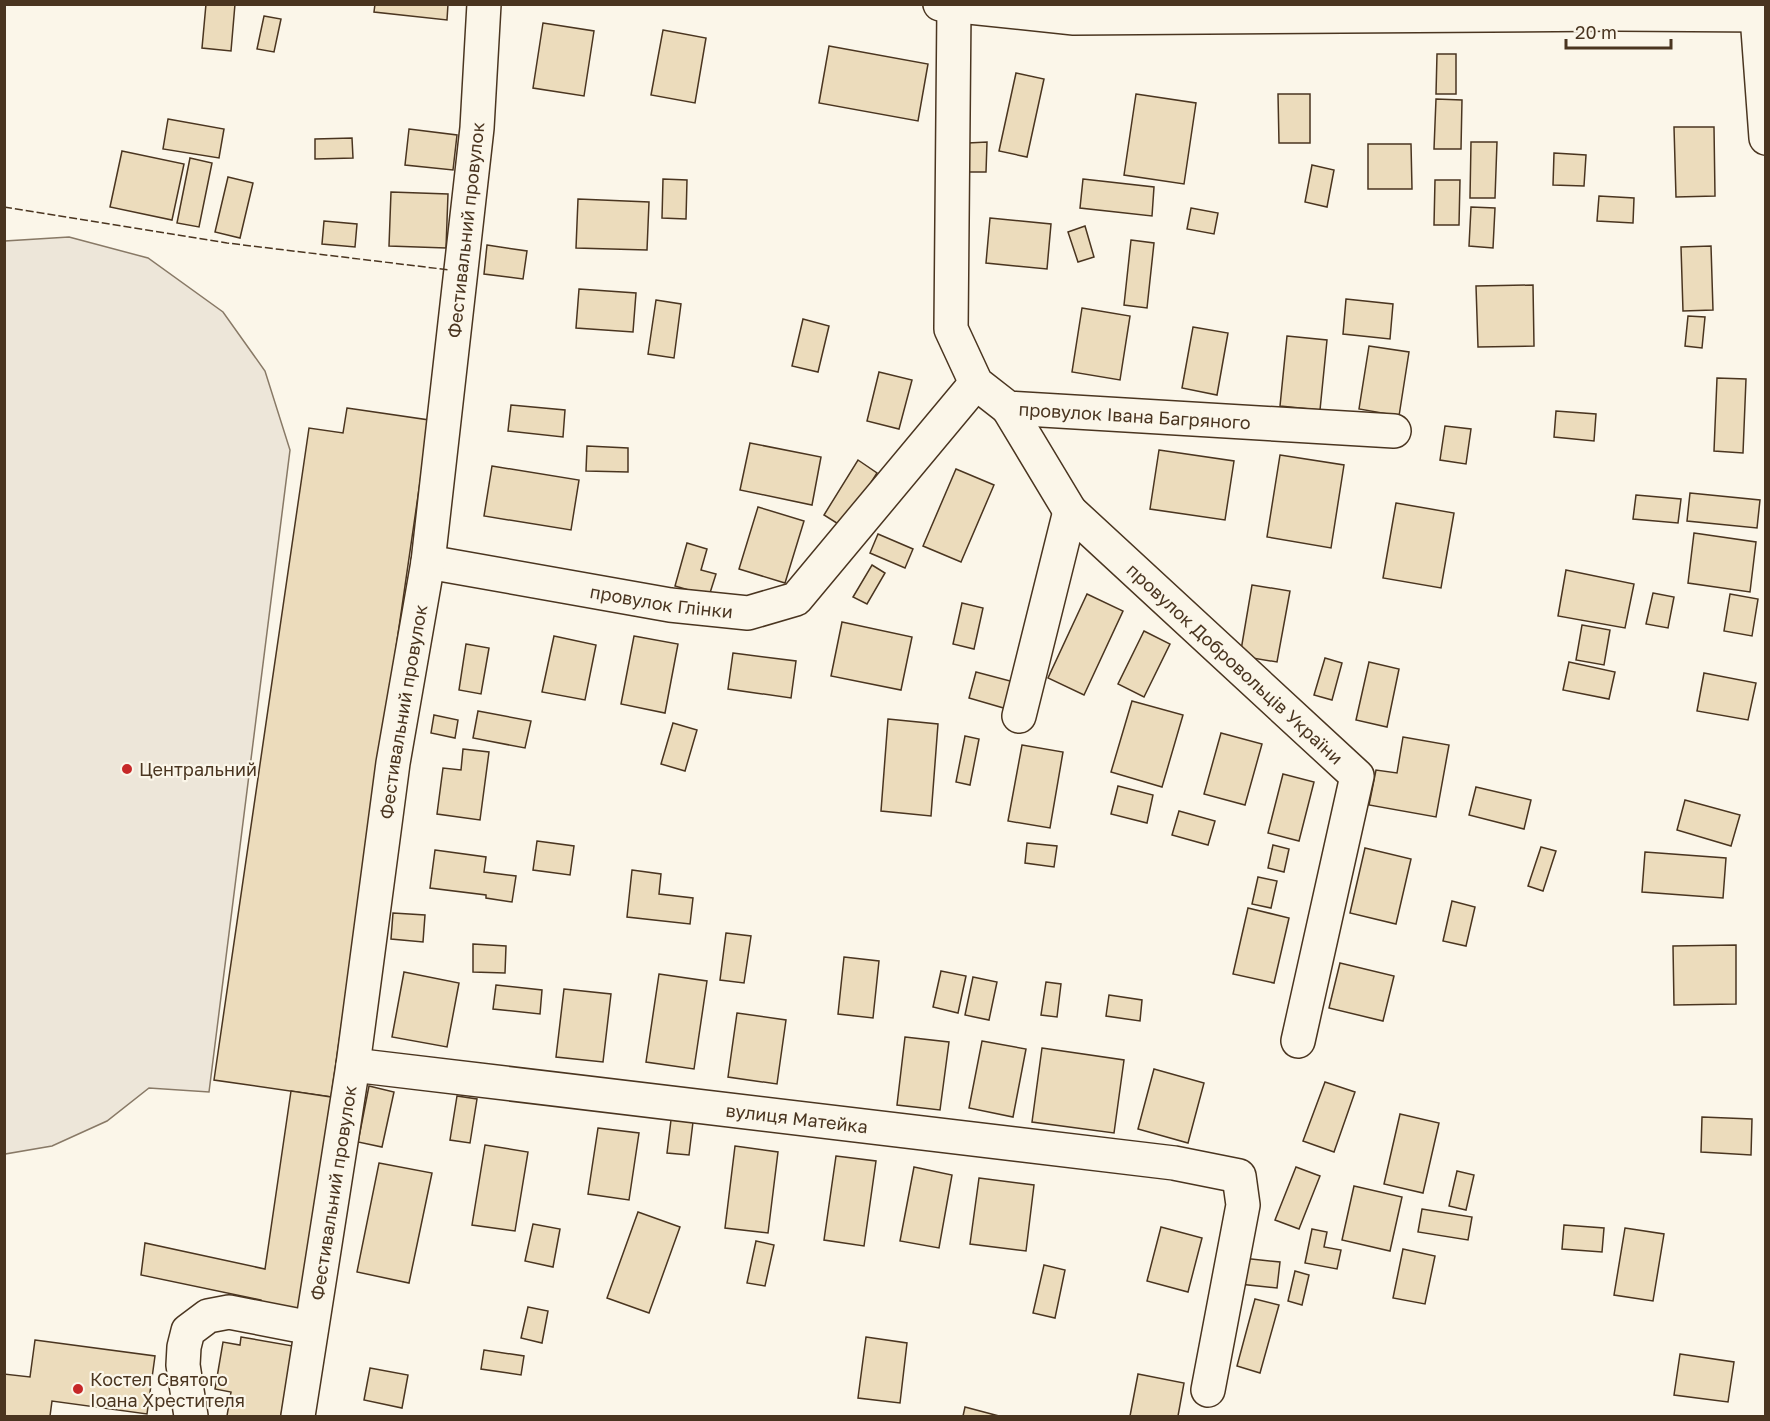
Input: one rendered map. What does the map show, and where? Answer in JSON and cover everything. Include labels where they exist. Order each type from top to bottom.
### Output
[{"type":"street","name":"Фестивальний провулок","points":[[298,1416],[353,1065],[393,763],[428,562],[477,128],[484,4]]},
{"type":"street","points":[[947,6],[1074,18],[1447,10],[1761,15],[1766,138]]},
{"type":"street","name":"провулок Івана Багряного","points":[[947,6],[951,329],[976,383],[1008,408],[1394,431]]},
{"type":"street","name":"провулок Глінки","points":[[428,562],[681,606],[748,613],[796,599],[976,383]]},
{"type":"street","points":[[1008,408],[1070,511],[1019,716]]},
{"type":"street","name":"провулок Добровольців України","points":[[1070,511],[1357,776],[1298,1041]]},
{"type":"street","name":"вулиця Матейка","points":[[353,1065],[1174,1163],[1239,1176],[1243,1205],[1208,1390]]},
{"type":"street","points":[[191,1416],[183,1365],[184,1347],[188,1331],[208,1316],[229,1312],[311,1328]]},
{"type":"shaded area","name":"Центральний","points":[[69,237],[148,258],[223,312],[265,371],[290,450],[209,1092],[149,1088],[107,1121],[52,1146],[5,1154],[5,241]]},
{"type":"building","points":[[206,4],[235,4],[231,51],[202,48]]},
{"type":"building","points":[[375,4],[448,4],[447,20],[374,12]]},
{"type":"building","points":[[264,16],[281,19],[274,52],[257,49]]},
{"type":"building","points":[[543,23],[594,31],[584,96],[533,88]]},
{"type":"building","points":[[663,30],[706,38],[695,103],[651,95]]},
{"type":"building","points":[[829,46],[928,64],[918,121],[819,103]]},
{"type":"building","points":[[1437,54],[1456,54],[1456,94],[1436,94]]},
{"type":"building","points":[[1016,73],[1044,79],[1027,157],[999,151]]},
{"type":"building","points":[[1136,94],[1196,103],[1184,184],[1124,175]]},
{"type":"building","points":[[1278,94],[1310,94],[1310,143],[1279,143]]},
{"type":"building","points":[[1436,99],[1462,100],[1461,149],[1434,149]]},
{"type":"building","points":[[168,119],[224,129],[219,158],[163,149]]},
{"type":"building","points":[[1674,127],[1714,127],[1715,196],[1676,197]]},
{"type":"building","points":[[409,129],[457,135],[453,170],[405,165]]},
{"type":"building","points":[[352,138],[353,158],[315,159],[315,139]]},
{"type":"building","points":[[987,142],[986,172],[968,172],[968,143]]},
{"type":"building","points":[[1471,142],[1497,142],[1495,198],[1470,198]]},
{"type":"building","points":[[1368,144],[1411,144],[1412,189],[1368,189]]},
{"type":"building","points":[[122,151],[184,164],[172,220],[110,207]]},
{"type":"building","points":[[1554,153],[1586,155],[1584,186],[1553,185]]},
{"type":"building","points":[[190,158],[212,163],[199,227],[177,223]]},
{"type":"building","points":[[1312,165],[1334,170],[1327,207],[1305,202]]},
{"type":"building","points":[[228,177],[253,183],[240,238],[215,232]]},
{"type":"building","points":[[663,179],[687,180],[686,219],[662,218]]},
{"type":"building","points":[[1083,179],[1154,187],[1152,216],[1080,208]]},
{"type":"building","points":[[1435,180],[1460,180],[1459,225],[1434,225]]},
{"type":"building","points":[[391,192],[448,194],[446,248],[389,246]]},
{"type":"building","points":[[1599,196],[1634,198],[1633,223],[1597,221]]},
{"type":"building","points":[[578,199],[649,202],[647,250],[576,248]]},
{"type":"building","points":[[1471,207],[1495,208],[1493,248],[1469,246]]},
{"type":"building","points":[[1191,208],[1218,213],[1214,234],[1187,229]]},
{"type":"building","points":[[990,218],[1051,224],[1047,269],[986,263]]},
{"type":"building","points":[[324,221],[357,224],[355,247],[322,244]]},
{"type":"building","points":[[1085,226],[1094,257],[1078,262],[1068,232]]},
{"type":"building","points":[[1131,240],[1154,243],[1147,308],[1124,305]]},
{"type":"building","points":[[487,245],[527,251],[523,279],[484,274]]},
{"type":"building","points":[[1711,246],[1713,310],[1683,311],[1681,247]]},
{"type":"building","points":[[1533,285],[1534,346],[1478,347],[1476,286]]},
{"type":"building","points":[[579,289],[636,293],[633,332],[576,328]]},
{"type":"building","points":[[1346,299],[1393,304],[1390,339],[1343,334]]},
{"type":"building","points":[[656,300],[681,304],[674,358],[648,354]]},
{"type":"building","points":[[1082,308],[1130,316],[1120,380],[1072,372]]},
{"type":"building","points":[[1688,316],[1705,317],[1702,348],[1685,346]]},
{"type":"building","points":[[803,319],[829,326],[818,372],[792,366]]},
{"type":"building","points":[[1193,327],[1228,333],[1217,395],[1182,388]]},
{"type":"building","points":[[1287,336],[1327,340],[1320,410],[1280,406]]},
{"type":"building","points":[[1369,346],[1409,352],[1399,416],[1359,409]]},
{"type":"building","points":[[879,372],[912,380],[899,429],[867,421]]},
{"type":"building","points":[[1717,378],[1746,379],[1743,453],[1714,451]]},
{"type":"building","points":[[511,405],[565,410],[563,437],[508,431]]},
{"type":"building","points":[[347,408],[429,420],[331,1097],[214,1080],[309,428],[343,433]]},
{"type":"building","points":[[1556,411],[1596,414],[1594,441],[1554,437]]},
{"type":"building","points":[[1445,426],[1471,429],[1466,464],[1440,460]]},
{"type":"building","points":[[750,443],[821,457],[812,505],[740,490]]},
{"type":"building","points":[[587,446],[628,448],[628,472],[586,471]]},
{"type":"building","points":[[1159,450],[1234,461],[1225,520],[1150,509]]},
{"type":"building","points":[[1280,455],[1344,465],[1331,548],[1267,537]]},
{"type":"building","points":[[858,460],[877,473],[843,527],[824,515]]},
{"type":"building","points":[[492,466],[579,480],[571,530],[484,516]]},
{"type":"building","points":[[956,469],[994,485],[961,562],[923,546]]},
{"type":"building","points":[[1690,493],[1760,500],[1757,528],[1687,521]]},
{"type":"building","points":[[1636,495],[1681,499],[1678,523],[1633,519]]},
{"type":"building","points":[[1396,503],[1454,513],[1441,588],[1383,578]]},
{"type":"building","points":[[758,507],[804,521],[785,583],[739,569]]},
{"type":"building","points":[[1694,533],[1756,542],[1750,592],[1688,583]]},
{"type":"building","points":[[878,534],[913,549],[905,568],[870,553]]},
{"type":"building","points":[[687,543],[707,549],[701,570],[716,574],[709,596],[675,586]]},
{"type":"building","points":[[872,565],[885,573],[867,604],[853,597]]},
{"type":"building","points":[[1566,570],[1634,584],[1625,628],[1558,616]]},
{"type":"building","points":[[1252,585],[1290,591],[1277,662],[1240,656]]},
{"type":"building","points":[[1653,593],[1674,597],[1668,628],[1646,624]]},
{"type":"building","points":[[1087,594],[1123,611],[1084,695],[1048,678]]},
{"type":"building","points":[[1730,594],[1758,599],[1752,636],[1724,631]]},
{"type":"building","points":[[962,603],[983,608],[974,649],[953,644]]},
{"type":"building","points":[[842,622],[912,637],[901,690],[831,676]]},
{"type":"building","points":[[1582,625],[1610,630],[1604,665],[1576,660]]},
{"type":"building","points":[[1144,631],[1170,644],[1144,697],[1118,684]]},
{"type":"building","points":[[554,636],[596,645],[585,700],[542,692]]},
{"type":"building","points":[[634,636],[678,644],[665,713],[621,704]]},
{"type":"building","points":[[466,644],[489,648],[481,694],[459,690]]},
{"type":"building","points":[[733,653],[796,661],[791,698],[728,689]]},
{"type":"building","points":[[1325,658],[1342,663],[1332,700],[1314,695]]},
{"type":"building","points":[[1369,662],[1399,669],[1387,727],[1356,720]]},
{"type":"building","points":[[1569,662],[1615,672],[1609,699],[1563,690]]},
{"type":"building","points":[[976,672],[1014,682],[1007,709],[969,698]]},
{"type":"building","points":[[1704,673],[1756,683],[1748,720],[1697,711]]},
{"type":"building","points":[[1132,701],[1183,715],[1162,787],[1111,772]]},
{"type":"building","points":[[478,711],[531,721],[525,748],[473,738]]},
{"type":"building","points":[[434,715],[458,720],[455,738],[431,733]]},
{"type":"building","points":[[888,719],[938,724],[931,816],[881,811]]},
{"type":"building","points":[[673,723],[697,730],[685,771],[661,764]]},
{"type":"building","points":[[1221,733],[1262,744],[1245,805],[1204,794]]},
{"type":"building","points":[[965,736],[979,739],[970,785],[956,782]]},
{"type":"building","points":[[1403,737],[1449,745],[1436,817],[1369,805],[1376,770],[1397,773]]},
{"type":"building","points":[[1022,745],[1063,752],[1050,828],[1008,821]]},
{"type":"building","points":[[463,749],[489,752],[480,820],[437,814],[443,768],[461,770]]},
{"type":"building","points":[[1283,774],[1314,782],[1299,841],[1268,833]]},
{"type":"building","points":[[1118,786],[1153,795],[1147,823],[1111,814]]},
{"type":"building","points":[[1476,787],[1531,800],[1524,829],[1469,815]]},
{"type":"building","points":[[1685,800],[1740,815],[1731,846],[1677,830]]},
{"type":"building","points":[[1179,811],[1215,821],[1208,845],[1172,835]]},
{"type":"building","points":[[537,841],[574,846],[570,875],[533,870]]},
{"type":"building","points":[[1027,843],[1057,846],[1054,867],[1025,863]]},
{"type":"building","points":[[1273,845],[1289,849],[1284,872],[1268,868]]},
{"type":"building","points":[[1541,847],[1556,851],[1543,891],[1528,886]]},
{"type":"building","points":[[1365,848],[1411,859],[1396,924],[1350,913]]},
{"type":"building","points":[[435,850],[486,857],[484,872],[516,876],[512,902],[486,898],[486,895],[430,888]]},
{"type":"building","points":[[1645,852],[1726,858],[1723,898],[1642,892]]},
{"type":"building","points":[[632,870],[661,874],[659,894],[693,898],[690,924],[627,917]]},
{"type":"building","points":[[1258,877],[1277,881],[1271,908],[1252,904]]},
{"type":"building","points":[[1452,901],[1475,907],[1466,946],[1443,941]]},
{"type":"building","points":[[1248,908],[1289,918],[1274,983],[1233,974]]},
{"type":"building","points":[[393,913],[425,915],[423,942],[391,939]]},
{"type":"building","points":[[726,933],[751,936],[744,983],[720,980]]},
{"type":"building","points":[[473,944],[506,946],[505,973],[473,972]]},
{"type":"building","points":[[1736,945],[1736,1004],[1674,1005],[1673,946]]},
{"type":"building","points":[[844,957],[879,961],[873,1018],[838,1014]]},
{"type":"building","points":[[1340,963],[1394,976],[1383,1021],[1329,1008]]},
{"type":"building","points":[[941,971],[966,976],[958,1013],[933,1007]]},
{"type":"building","points":[[404,972],[459,983],[447,1047],[392,1037]]},
{"type":"building","points":[[659,974],[707,981],[694,1069],[646,1062]]},
{"type":"building","points":[[973,977],[997,982],[989,1020],[965,1015]]},
{"type":"building","points":[[1046,982],[1061,984],[1057,1017],[1041,1015]]},
{"type":"building","points":[[496,985],[542,990],[540,1014],[493,1009]]},
{"type":"building","points":[[564,989],[611,994],[603,1062],[556,1057]]},
{"type":"building","points":[[1109,995],[1142,1000],[1140,1021],[1106,1016]]},
{"type":"building","points":[[737,1013],[786,1020],[777,1084],[728,1077]]},
{"type":"building","points":[[905,1037],[949,1042],[940,1110],[897,1105]]},
{"type":"building","points":[[982,1041],[1026,1049],[1013,1117],[969,1108]]},
{"type":"building","points":[[1042,1048],[1124,1060],[1114,1133],[1032,1122]]},
{"type":"building","points":[[1154,1069],[1204,1083],[1188,1143],[1138,1129]]},
{"type":"building","points":[[1325,1082],[1355,1092],[1334,1152],[1303,1141]]},
{"type":"building","points":[[369,1086],[394,1092],[382,1147],[358,1142]]},
{"type":"building","points":[[291,1091],[331,1097],[299,1313],[260,1307],[261,1300],[141,1275],[145,1243],[265,1269]]},
{"type":"building","points":[[457,1096],[477,1099],[470,1143],[450,1140]]},
{"type":"building","points":[[1400,1114],[1439,1123],[1423,1193],[1384,1184]]},
{"type":"building","points":[[1702,1117],[1752,1119],[1751,1155],[1701,1152]]},
{"type":"building","points":[[671,1120],[693,1122],[689,1155],[667,1153]]},
{"type":"building","points":[[598,1128],[639,1133],[629,1200],[588,1194]]},
{"type":"building","points":[[485,1145],[528,1152],[515,1231],[472,1225]]},
{"type":"building","points":[[735,1146],[778,1152],[768,1233],[725,1228]]},
{"type":"building","points":[[836,1156],[876,1161],[864,1246],[824,1240]]},
{"type":"building","points":[[379,1163],[432,1173],[409,1283],[357,1272]]},
{"type":"building","points":[[914,1167],[952,1175],[939,1248],[900,1241]]},
{"type":"building","points":[[1296,1167],[1320,1176],[1299,1229],[1275,1220]]},
{"type":"building","points":[[1457,1171],[1474,1175],[1466,1210],[1449,1206]]},
{"type":"building","points":[[979,1178],[1034,1185],[1026,1251],[970,1244]]},
{"type":"building","points":[[1354,1186],[1402,1197],[1390,1251],[1342,1240]]},
{"type":"building","points":[[1422,1209],[1472,1217],[1468,1240],[1418,1232]]},
{"type":"building","points":[[638,1212],[680,1227],[649,1313],[607,1298]]},
{"type":"building","points":[[533,1224],[560,1229],[553,1267],[525,1261]]},
{"type":"building","points":[[1564,1225],[1604,1228],[1602,1252],[1562,1249]]},
{"type":"building","points":[[1161,1227],[1202,1238],[1188,1292],[1147,1281]]},
{"type":"building","points":[[1625,1228],[1664,1234],[1653,1301],[1614,1295]]},
{"type":"building","points":[[1312,1229],[1327,1232],[1324,1247],[1341,1250],[1337,1269],[1305,1263]]},
{"type":"building","points":[[756,1241],[774,1245],[765,1286],[747,1283]]},
{"type":"building","points":[[1403,1249],[1435,1256],[1425,1304],[1393,1298]]},
{"type":"building","points":[[1242,1258],[1280,1262],[1277,1288],[1239,1284]]},
{"type":"building","points":[[1044,1265],[1065,1270],[1055,1318],[1033,1313]]},
{"type":"building","points":[[1295,1271],[1309,1275],[1302,1305],[1288,1301]]},
{"type":"building","points":[[1255,1299],[1279,1305],[1260,1373],[1237,1366]]},
{"type":"building","points":[[528,1307],[548,1311],[542,1343],[521,1338]]},
{"type":"building","points":[[241,1337],[293,1346],[281,1416],[227,1416],[231,1392],[215,1389],[223,1342],[240,1345]]},
{"type":"building","points":[[866,1337],[907,1343],[900,1403],[858,1398]]},
{"type":"building","name":"Костел Святого Іоана Хрестителя","points":[[35,1340],[155,1356],[147,1414],[52,1401],[50,1416],[4,1416],[4,1374],[30,1377]]},
{"type":"building","points":[[484,1350],[524,1356],[521,1375],[481,1369]]},
{"type":"building","points":[[1680,1354],[1734,1362],[1728,1402],[1674,1395]]},
{"type":"building","points":[[370,1368],[408,1375],[402,1408],[364,1400]]},
{"type":"building","points":[[1138,1374],[1184,1383],[1178,1416],[1130,1416]]},
{"type":"building","points":[[965,1407],[999,1416],[963,1416]]},
{"type":"fence","points":[[4,207],[227,243],[450,270]]},
{"type":"place","name":"Центральний","points":[[127,769]]},
{"type":"place","name":"Костел Святого Іоана Хрестителя","points":[[78,1389]]}]
